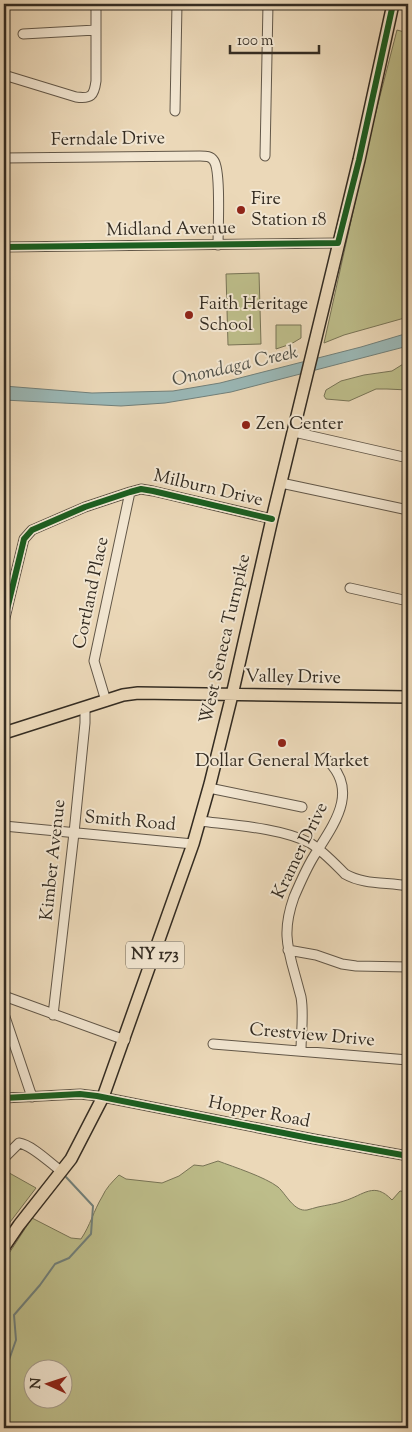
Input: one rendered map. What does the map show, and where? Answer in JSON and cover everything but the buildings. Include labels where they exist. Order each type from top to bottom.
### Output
[{"type":"main road","name":"West Seneca Turnpike","points":[[4,1247],[71,1159],[104,1097],[193,844],[232,695],[272,519],[359,160],[393,4]]},
{"type":"main road","name":"Valley Drive","points":[[4,733],[106,700],[138,693],[408,697]]},
{"type":"street","points":[[4,75],[76,97],[90,97],[95,90],[96,81],[96,4]]},
{"type":"street","points":[[174,111],[177,4]]},
{"type":"street","points":[[265,156],[268,4]]},
{"type":"street","points":[[23,34],[96,30]]},
{"type":"street","name":"Ferndale Drive","points":[[4,158],[200,156],[212,158],[218,174],[218,245]]},
{"type":"street","name":"Midland Avenue","points":[[4,247],[338,244]]},
{"type":"street","points":[[294,432],[408,458]]},
{"type":"street","points":[[281,483],[408,510]]},
{"type":"street","name":"Milburn Drive","points":[[4,622],[24,539],[32,530],[85,507],[141,490],[153,491],[272,519]]},
{"type":"street","name":"Cortland Place","points":[[106,700],[94,661],[130,492]]},
{"type":"street","points":[[350,588],[408,601]]},
{"type":"street","name":"Kimber Avenue","points":[[53,1015],[74,833],[85,708]]},
{"type":"street","name":"Kramer Drive","points":[[301,1051],[301,998],[288,950],[286,929],[288,915],[303,875],[335,822],[342,803],[341,779],[333,765],[325,758]]},
{"type":"street","points":[[209,788],[302,807]]},
{"type":"street","points":[[200,821],[278,832],[296,837],[311,844],[352,878],[362,881],[408,886]]},
{"type":"street","name":"Smith Road","points":[[4,826],[193,844]]},
{"type":"street","points":[[288,950],[316,955],[342,964],[356,966],[408,967]]},
{"type":"street","points":[[4,996],[124,1040]]},
{"type":"street","points":[[4,1014],[32,1097]]},
{"type":"street","name":"Crestview Drive","points":[[213,1044],[408,1060]]},
{"type":"street","name":"Hopper Road","points":[[4,1098],[80,1094],[104,1097],[408,1156]]},
{"type":"street","points":[[5,1157],[21,1142],[61,1171]]},
{"type":"green space","points":[[397,30],[408,33],[408,317],[344,335],[324,343],[370,135]]},
{"type":"green space","points":[[259,273],[261,344],[228,345],[226,274]]},
{"type":"green space","points":[[276,325],[301,325],[301,338],[276,349]]},
{"type":"green space","points":[[408,361],[408,390],[376,389],[349,401],[326,399],[324,396],[326,390],[341,381],[392,371]]},
{"type":"green space","points":[[218,1161],[258,1176],[278,1187],[294,1205],[302,1210],[338,1203],[374,1190],[386,1194],[392,1200],[400,1191],[408,1192],[408,1428],[4,1428],[4,1261],[32,1218],[71,1238],[81,1239],[105,1191],[119,1175],[126,1179],[162,1183],[179,1176],[194,1165],[203,1166]]},
{"type":"green space","points":[[4,1170],[36,1188],[4,1230]]},
{"type":"water","points":[[408,333],[408,346],[231,392],[165,403],[121,406],[4,400],[4,386],[92,393],[173,391],[220,383]]},
{"type":"waterway","points":[[4,1374],[16,1340],[14,1315],[55,1264],[69,1258],[91,1234],[93,1206],[66,1177]]},
{"type":"cycle path","points":[[4,247],[338,243],[359,160],[393,4]]},
{"type":"cycle path","points":[[4,622],[24,539],[32,530],[85,507],[141,489],[272,519]]},
{"type":"cycle path","points":[[4,1098],[80,1094],[97,1096],[408,1156]]},
{"type":"place","name":"Fire Station 18","points":[[241,210]]},
{"type":"place","name":"Faith Heritage School","points":[[189,315]]},
{"type":"place","name":"Zen Center","points":[[246,425]]},
{"type":"place","name":"Dollar General Market","points":[[282,743]]},
{"type":"water label","name":"Onondaga Creek","points":[[235,367]]}]
